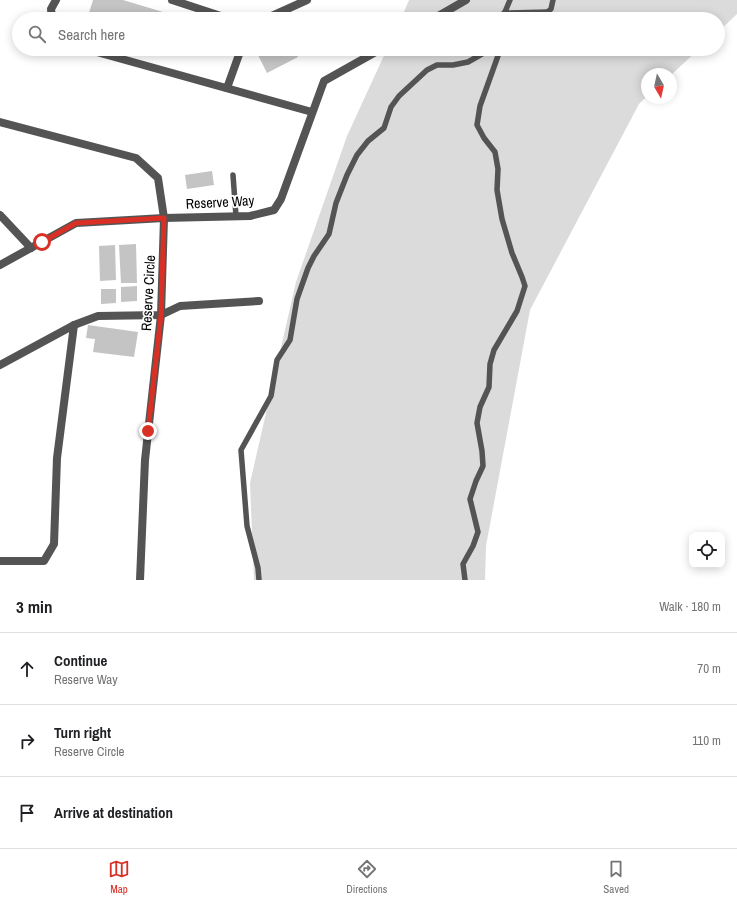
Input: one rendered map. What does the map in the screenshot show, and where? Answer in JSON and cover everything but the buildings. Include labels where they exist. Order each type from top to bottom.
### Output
[{"type":"street","points":[[51,12],[51,9],[56,0]]},
{"type":"street","points":[[172,0],[209,12]]},
{"type":"street","points":[[280,12],[307,0]]},
{"type":"street","points":[[445,12],[466,0]]},
{"type":"street","points":[[111,56],[312,112]]},
{"type":"street","points":[[227,88],[238,56]]},
{"type":"street","name":"Reserve Way","points":[[0,265],[76,223],[164,218],[250,216],[274,210],[281,199],[324,81],[369,56]]},
{"type":"street","name":"Reserve Circle","points":[[0,122],[136,158],[158,178],[164,218],[161,315],[145,460],[140,580]]},
{"type":"street","points":[[0,215],[31,248]]},
{"type":"street","points":[[0,365],[74,325],[98,316],[161,315],[180,306],[259,300]]},
{"type":"street","points":[[0,562],[44,561],[54,544],[57,458],[74,325]]},
{"type":"lane","points":[[504,12],[510,0]]},
{"type":"lane","points":[[549,12],[553,0]]},
{"type":"lane","points":[[259,580],[258,568],[246,526],[241,450],[271,396],[278,360],[290,340],[297,300],[308,268],[314,256],[329,234],[336,204],[347,175],[357,155],[368,141],[384,128],[392,107],[399,96],[427,70],[437,65],[453,65],[468,62],[478,56]]},
{"type":"lane","points":[[465,580],[463,564],[473,546],[478,532],[470,499],[483,466],[477,423],[480,407],[489,387],[490,364],[494,350],[517,311],[525,286],[512,253],[502,218],[497,190],[498,169],[495,152],[484,138],[477,125],[480,106],[497,56]]},
{"type":"lane","points":[[233,175],[236,216]]},
{"type":"shaded area","points":[[409,0],[737,0],[737,14],[725,25],[725,12],[404,12]]},
{"type":"shaded area","points":[[384,56],[691,56],[677,69],[677,68],[641,68],[641,102],[530,310],[486,546],[485,580],[254,580],[250,483],[296,282],[347,136]]},
{"type":"route","points":[[42,242],[76,223],[164,218],[161,315],[148,431]]}]
